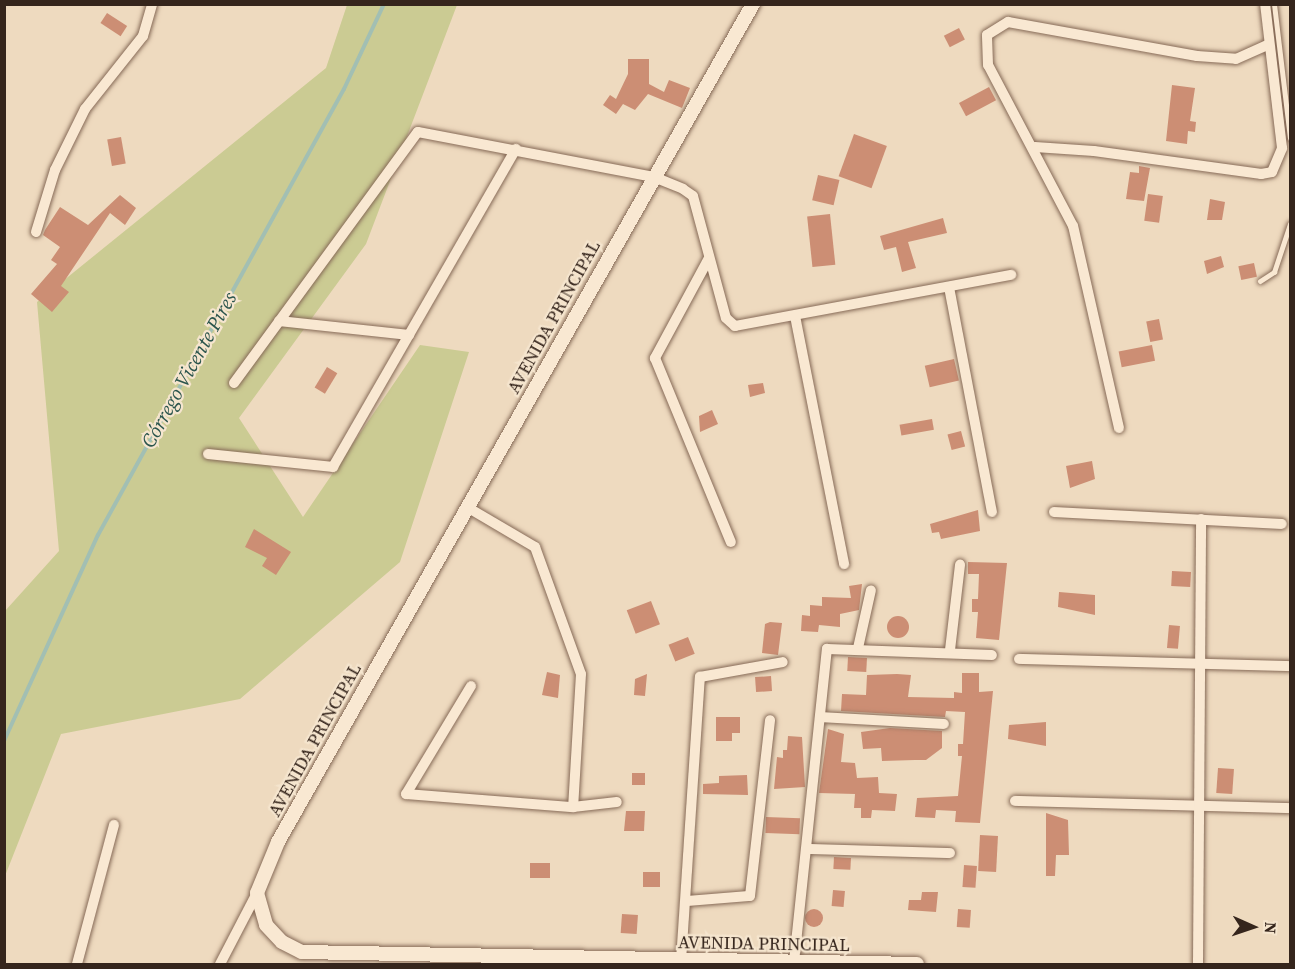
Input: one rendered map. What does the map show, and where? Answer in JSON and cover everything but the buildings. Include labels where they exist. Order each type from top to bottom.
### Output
[{"type":"street","points":[[36,232],[55,170],[85,108],[143,36],[152,4]]},
{"type":"street","name":"AVENIDA PRINCIPAL","points":[[753,4],[278,842],[257,893],[266,925],[282,942],[302,952],[630,962],[917,964]]},
{"type":"street","points":[[1035,147],[1094,151],[1261,174],[1272,172],[1282,148],[1267,45],[1265,4]]},
{"type":"street","points":[[1119,428],[1073,225],[1035,147],[988,65],[987,35],[997,25],[1008,22],[1207,57],[1236,59],[1267,45]]},
{"type":"street","points":[[234,383],[412,136],[426,132],[654,177],[693,196],[726,318],[735,326],[1011,275]]},
{"type":"street","points":[[208,454],[333,467],[516,149]]},
{"type":"street","points":[[710,258],[655,358],[732,542]]},
{"type":"street","points":[[949,286],[992,512]]},
{"type":"street","points":[[795,316],[844,564]]},
{"type":"street","points":[[279,321],[409,335]]},
{"type":"street","points":[[467,507],[535,547],[581,674],[573,807]]},
{"type":"street","points":[[1054,512],[1282,524]]},
{"type":"street","points":[[1198,964],[1201,519]]},
{"type":"street","points":[[950,650],[960,566]]},
{"type":"street","points":[[858,648],[871,590]]},
{"type":"street","points":[[794,962],[827,649],[950,650],[992,655]]},
{"type":"street","points":[[1019,659],[1290,666]]},
{"type":"street","points":[[681,961],[700,677],[783,662]]},
{"type":"street","points":[[471,686],[406,794],[573,807],[617,802]]},
{"type":"street","points":[[819,717],[944,724]]},
{"type":"street","points":[[686,901],[750,896],[770,720]]},
{"type":"street","points":[[1015,801],[1290,808]]},
{"type":"street","points":[[77,964],[114,825]]},
{"type":"street","points":[[807,849],[950,852]]},
{"type":"street","points":[[220,964],[257,893]]},
{"type":"lane","points":[[1274,4],[1290,138]]},
{"type":"lane","points":[[1260,281],[1274,272],[1290,224]]},
{"type":"green space","points":[[347,5],[457,5],[366,244],[239,418],[303,517],[420,345],[469,352],[400,562],[240,699],[61,734],[5,876],[5,611],[59,551],[37,302],[326,68]]},
{"type":"waterway","name":"Córrego Vicente Pires","points":[[4,741],[98,535],[344,89],[384,4]]}]
